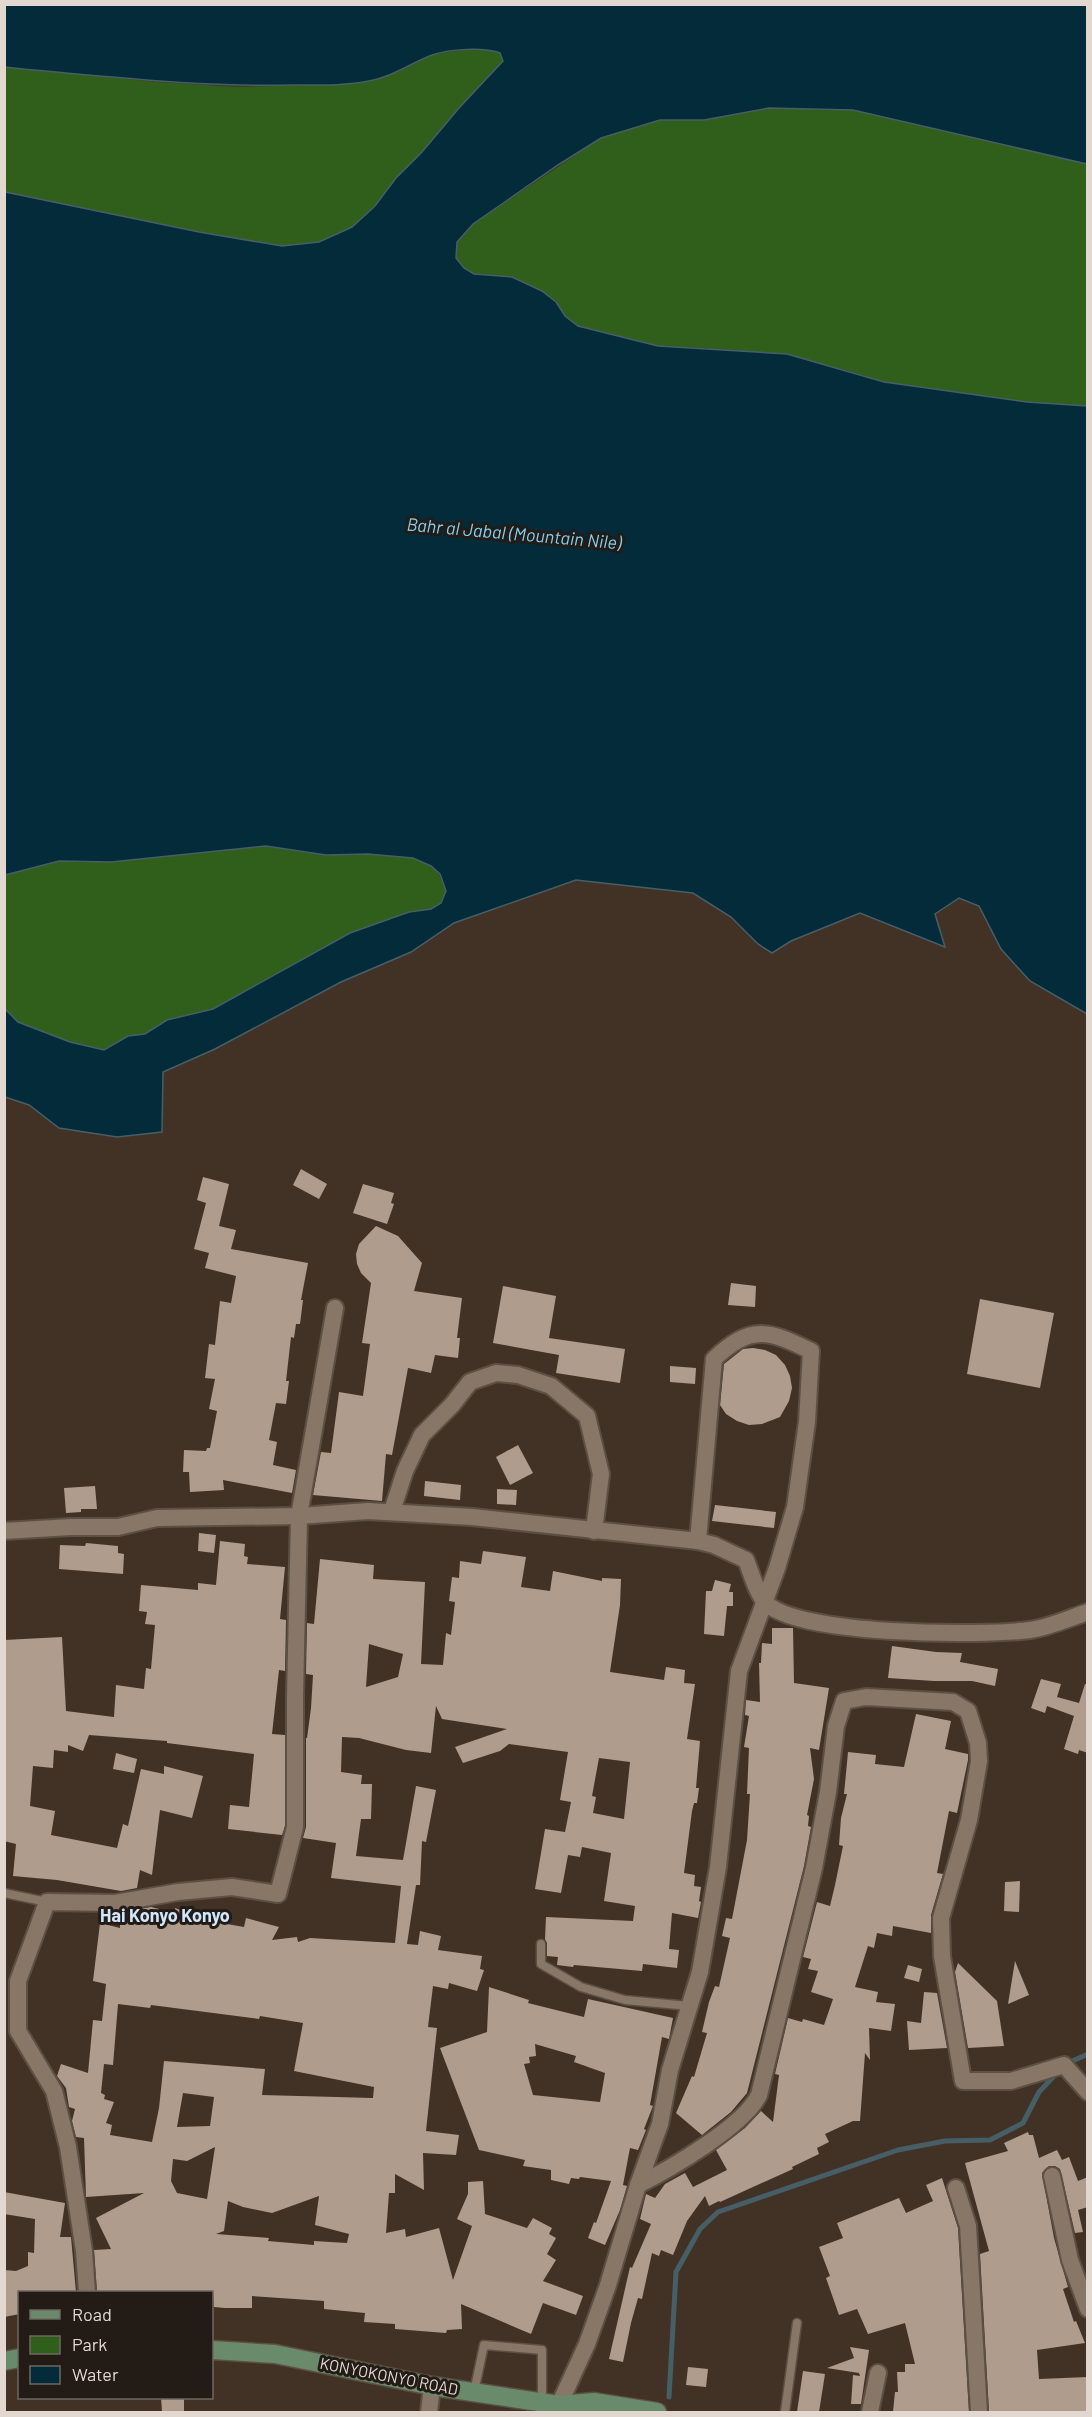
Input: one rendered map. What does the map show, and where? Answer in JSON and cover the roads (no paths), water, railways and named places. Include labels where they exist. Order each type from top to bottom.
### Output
[{"type":"main road","name":"KONYOKONYO ROAD","points":[[213,2350],[275,2354],[432,2385],[561,2406],[581,2401],[657,2412]]},
{"type":"street","points":[[87,2291],[84,2251],[68,2146],[54,2091],[18,2031],[18,1981],[47,1902],[115,1903],[178,1892],[231,1887],[278,1894],[295,1827],[299,1516],[335,1308]]},
{"type":"street","points":[[561,2406],[608,2286],[638,2186],[660,2124],[670,2070],[700,1972],[718,1867],[739,1671],[795,1507],[807,1422],[812,1351],[786,1339],[757,1333],[733,1341],[714,1359],[698,1541]]},
{"type":"street","points":[[392,1511],[405,1471],[422,1435],[452,1405],[470,1382],[496,1373],[518,1375],[550,1386],[587,1416],[601,1474],[594,1531]]},
{"type":"street","points":[[4,1531],[118,1527],[157,1518],[299,1516],[392,1511],[472,1517],[698,1541],[714,1545],[746,1560],[764,1601],[781,1613],[805,1622],[909,1633],[1031,1630],[1088,1612]]},
{"type":"street","points":[[638,2186],[673,2168],[744,2116],[754,2106],[759,2095],[814,1868],[828,1792],[836,1726],[844,1701],[866,1697],[953,1702],[968,1711],[975,1732],[979,1761],[969,1820],[941,1918],[942,1956],[963,2081],[1011,2080],[1064,2065],[1088,2092]]},
{"type":"street","points":[[1052,2176],[1070,2260],[1088,2309]]},
{"type":"street","points":[[956,2188],[969,2235],[979,2412]]},
{"type":"street","points":[[870,2412],[878,2373]]},
{"type":"street","points":[[429,2412],[432,2385]]},
{"type":"lane","points":[[4,1893],[47,1902]]},
{"type":"lane","points":[[542,1944],[541,1964],[581,1987],[625,2000],[689,2006]]},
{"type":"lane","points":[[785,2412],[797,2323]]},
{"type":"lane","points":[[474,2392],[484,2345],[542,2350],[561,2406]]},
{"type":"water","name":"Bahr al Jabal (Mountain Nile)","points":[[5,4],[1087,5],[1087,164],[853,110],[769,108],[704,120],[660,120],[601,138],[558,165],[473,224],[457,242],[456,258],[464,268],[474,274],[512,277],[542,291],[556,302],[565,316],[578,326],[658,346],[787,354],[884,382],[1027,402],[1087,406],[1087,1014],[1030,981],[1001,949],[979,906],[959,898],[935,914],[945,947],[860,913],[791,941],[772,953],[758,944],[731,917],[693,893],[576,880],[454,923],[411,952],[341,982],[215,1049],[163,1072],[162,1132],[117,1137],[59,1128],[29,1105],[5,1097],[5,1009],[18,1022],[70,1042],[104,1050],[128,1036],[145,1034],[167,1020],[213,1009],[350,933],[409,912],[431,909],[441,903],[446,891],[440,874],[431,866],[413,858],[368,854],[326,855],[266,846],[111,862],[59,861],[5,875],[5,192],[199,232],[282,246],[319,242],[352,227],[375,206],[396,178],[503,61],[500,53],[493,51],[476,49],[448,51],[432,55],[377,79],[360,83],[321,85],[191,83],[5,67]]},
{"type":"waterway","points":[[1068,2063],[1088,2054]]},
{"type":"waterway","points":[[669,2397],[676,2272],[700,2229],[718,2212],[898,2150],[945,2141],[990,2140],[1023,2123],[1039,2092],[1057,2073]]},
{"type":"district","name":"Hai Konyo Konyo","points":[[165,1916]]}]
